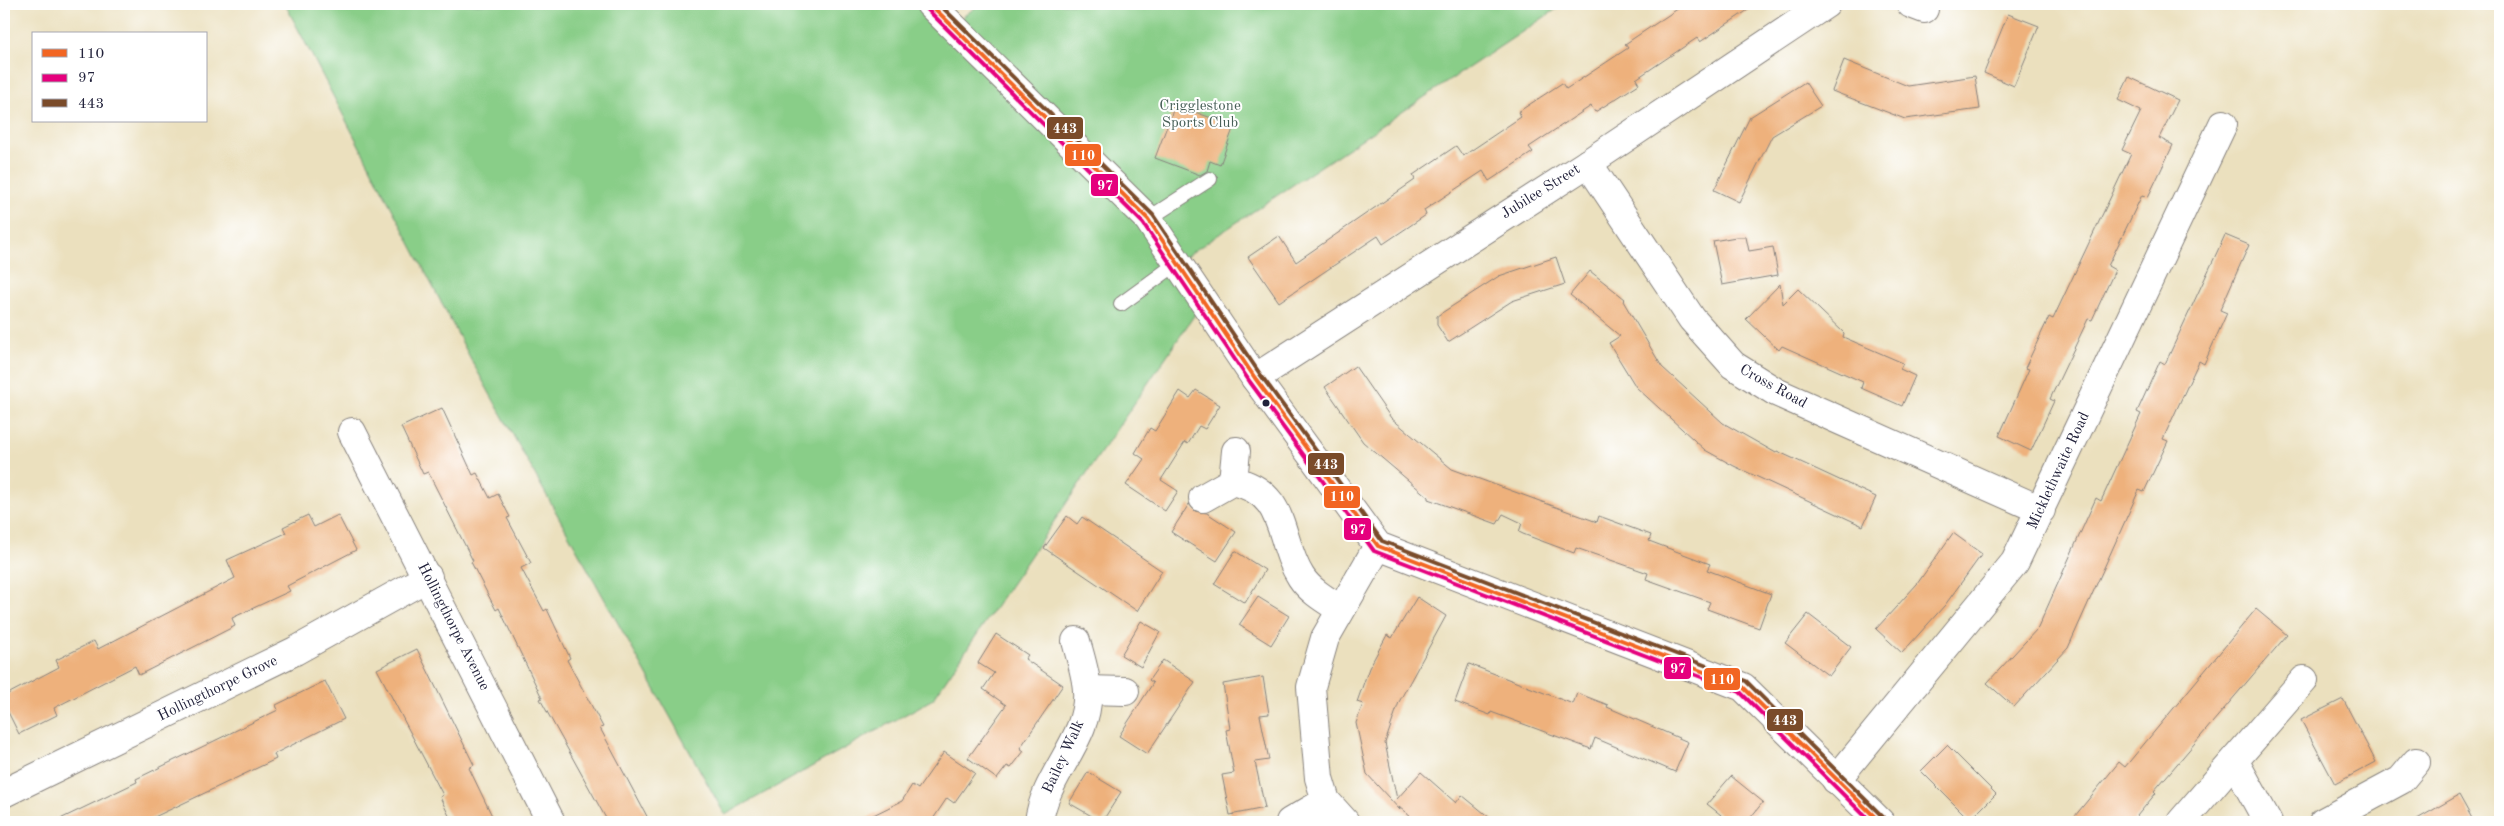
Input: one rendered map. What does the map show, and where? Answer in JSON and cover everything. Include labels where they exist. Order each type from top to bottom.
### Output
[{"type":"street","points":[[930,4],[1148,219],[1176,264],[1255,378],[1378,546],[1743,688],[1880,822]]},
{"type":"street","name":"Jubilee Street","points":[[1255,378],[1538,192],[1588,163],[1826,4]]},
{"type":"street","name":"Micklethwaite Road","points":[[1836,780],[2015,562],[2223,124]]},
{"type":"street","name":"Cross Road","points":[[1588,163],[1692,319],[1733,365],[1776,392],[2041,510]]},
{"type":"street","name":"Hollingthorpe Avenue","points":[[352,432],[428,577],[551,822]]},
{"type":"street","points":[[1233,481],[1236,451]]},
{"type":"street","points":[[1203,498],[1233,481],[1246,484],[1258,491],[1278,514],[1293,563],[1301,578],[1315,592],[1340,609]]},
{"type":"street","points":[[1346,822],[1326,801],[1319,778],[1310,687],[1325,638],[1378,546]]},
{"type":"street","name":"Hollingthorpe Grove","points":[[4,793],[294,651],[428,577]]},
{"type":"street","name":"Bailey Walk","points":[[1039,822],[1041,805],[1075,739],[1084,714],[1087,690],[1076,641]]},
{"type":"street","points":[[2181,822],[2235,762],[2304,680]]},
{"type":"street","points":[[1087,690],[1125,691]]},
{"type":"street","points":[[2235,762],[2268,822]]},
{"type":"street","points":[[2323,822],[2401,780],[2416,762]]},
{"type":"street","points":[[1290,822],[1326,801]]},
{"type":"lane","points":[[1148,219],[1210,179]]},
{"type":"lane","points":[[1121,304],[1176,264]]},
{"type":"green space","name":"Crigglestone Sports Club","points":[[285,4],[927,4],[952,25],[980,4],[1564,4],[1176,263],[1204,301],[933,699],[725,815],[475,367]]},
{"type":"building","points":[[1685,4],[1757,4],[1700,42],[1697,38],[1636,79],[1639,84],[1595,112],[1591,106],[1529,147],[1533,152],[1489,181],[1483,171],[1424,210],[1426,215],[1383,244],[1378,236],[1279,302],[1248,257],[1279,236],[1296,262],[1415,180],[1413,175],[1456,146],[1463,156],[1521,117],[1518,112],[1562,83],[1566,89],[1628,48],[1625,44]]},
{"type":"building","points":[[2008,14],[2039,26],[2014,86],[1984,73]]},
{"type":"building","points":[[1844,60],[1908,86],[1975,76],[1980,109],[1905,119],[1832,91]]},
{"type":"building","points":[[2129,77],[2178,100],[2159,138],[2173,145],[2148,197],[2142,195],[2108,266],[2115,270],[2092,320],[2088,319],[2050,399],[2054,401],[2031,451],[1999,436],[2029,369],[2025,368],[2049,317],[2053,319],[2131,154],[2122,150],[2141,111],[2118,100]]},
{"type":"building","points":[[1805,82],[1821,106],[1772,136],[1739,202],[1714,190],[1750,117]]},
{"type":"building","points":[[1175,105],[1234,126],[1220,165],[1210,161],[1207,171],[1200,175],[1155,158]]},
{"type":"building","points":[[2225,235],[2249,245],[2220,310],[2227,313],[2204,364],[2199,361],[2163,439],[2168,441],[2144,492],[2139,490],[2068,648],[2014,707],[1987,683],[2038,628],[2096,498],[2101,501],[2141,414],[2137,412],[2160,361],[2165,364]]},
{"type":"building","points":[[1746,237],[1749,251],[1773,247],[1778,275],[1722,285],[1713,241]]},
{"type":"building","points":[[1556,257],[1565,284],[1512,301],[1448,342],[1437,325],[1437,316],[1499,276]]},
{"type":"building","points":[[1590,271],[1625,299],[1623,301],[1662,367],[1723,423],[1776,453],[1777,451],[1876,497],[1863,526],[1734,466],[1705,450],[1636,387],[1609,343],[1620,336],[1570,295]]},
{"type":"building","points":[[1780,284],[1783,304],[1798,289],[1844,333],[1843,337],[1903,363],[1900,369],[1915,376],[1902,406],[1861,388],[1863,382],[1782,346],[1779,350],[1746,319]]},
{"type":"building","points":[[1355,366],[1391,418],[1452,469],[1597,522],[1599,516],[1651,535],[1649,541],[1710,564],[1707,570],[1771,594],[1759,628],[1707,609],[1710,602],[1646,579],[1648,573],[1576,548],[1574,553],[1523,534],[1519,532],[1522,523],[1503,514],[1497,524],[1428,499],[1428,497],[1363,442],[1325,387]]},
{"type":"building","points":[[1196,390],[1220,405],[1205,429],[1199,426],[1188,444],[1185,442],[1161,480],[1178,491],[1165,511],[1126,485],[1144,459],[1135,453],[1150,428],[1155,431],[1180,391],[1190,398]]},
{"type":"building","points":[[442,408],[473,475],[477,473],[490,498],[498,494],[510,517],[507,518],[531,563],[521,568],[544,611],[547,609],[570,658],[567,660],[603,727],[600,728],[650,822],[608,822],[540,699],[542,698],[499,608],[496,610],[428,472],[423,474],[401,427]]},
{"type":"building","points":[[1189,504],[1195,511],[1207,513],[1236,532],[1217,561],[1171,532]]},
{"type":"building","points":[[308,515],[314,527],[338,515],[356,550],[287,586],[290,591],[232,618],[235,626],[139,675],[135,666],[54,708],[57,715],[19,734],[4,704],[4,696],[59,667],[56,660],[94,641],[98,649],[235,578],[227,560],[286,533],[283,527]]},
{"type":"building","points":[[1067,516],[1077,524],[1082,517],[1162,571],[1137,611],[1044,548]]},
{"type":"building","points":[[1953,533],[1982,554],[1945,605],[1902,653],[1876,629],[1917,584]]},
{"type":"building","points":[[1235,551],[1265,570],[1245,603],[1214,584]]},
{"type":"building","points":[[1258,597],[1289,616],[1271,645],[1239,625]]},
{"type":"building","points":[[1417,597],[1446,616],[1399,702],[1385,743],[1397,799],[1421,772],[1456,803],[1462,795],[1495,822],[1417,822],[1399,807],[1400,810],[1367,774],[1356,723],[1363,704],[1357,702],[1369,668],[1387,635],[1392,638]]},
{"type":"building","points":[[2256,609],[2287,635],[2154,791],[2156,793],[2132,822],[2070,822],[2119,762],[2125,767]]},
{"type":"building","points":[[1808,614],[1851,647],[1829,676],[1785,643]]},
{"type":"building","points":[[1141,621],[1160,632],[1141,667],[1121,655]]},
{"type":"building","points":[[996,634],[1028,655],[1025,659],[1063,685],[1020,748],[1024,751],[1011,768],[1007,766],[997,779],[968,758],[1006,705],[983,689],[994,673],[978,663]]},
{"type":"building","points":[[417,649],[474,765],[469,768],[495,822],[452,822],[440,797],[443,795],[377,669]]},
{"type":"building","points":[[1163,660],[1195,682],[1147,754],[1119,736],[1153,683],[1149,680]]},
{"type":"building","points":[[1469,664],[1573,704],[1577,693],[1608,705],[1607,707],[1688,742],[1675,772],[1595,738],[1591,749],[1491,712],[1490,715],[1455,702]]},
{"type":"building","points":[[1263,677],[1269,714],[1260,715],[1269,760],[1255,762],[1265,808],[1230,815],[1222,775],[1234,773],[1226,730],[1230,729],[1223,684]]},
{"type":"building","points":[[325,681],[344,719],[274,754],[276,759],[144,822],[54,822],[137,782],[136,779],[278,710],[276,705]]},
{"type":"building","points":[[2343,699],[2376,762],[2335,784],[2301,720]]},
{"type":"building","points":[[1947,745],[1996,794],[1970,820],[1921,771]]},
{"type":"building","points":[[944,752],[975,773],[954,803],[947,798],[931,822],[859,822],[902,801],[912,785],[918,789]]},
{"type":"building","points":[[1088,772],[1121,792],[1102,822],[1069,803]]},
{"type":"building","points":[[1731,776],[1763,802],[1747,822],[1730,822],[1707,804]]},
{"type":"building","points":[[2459,795],[2474,822],[2412,822]]},
{"type":"transit line","name":"110","points":[[930,4],[1148,219],[1255,378],[1378,546],[1743,687],[1880,822]]},
{"type":"transit line","name":"443","points":[[939,4],[1153,215],[1260,374],[1382,541],[1746,681],[1884,818]]},
{"type":"transit line","name":"97","points":[[926,8],[1143,223],[1250,382],[1374,551],[1740,692],[1871,822]]}]
